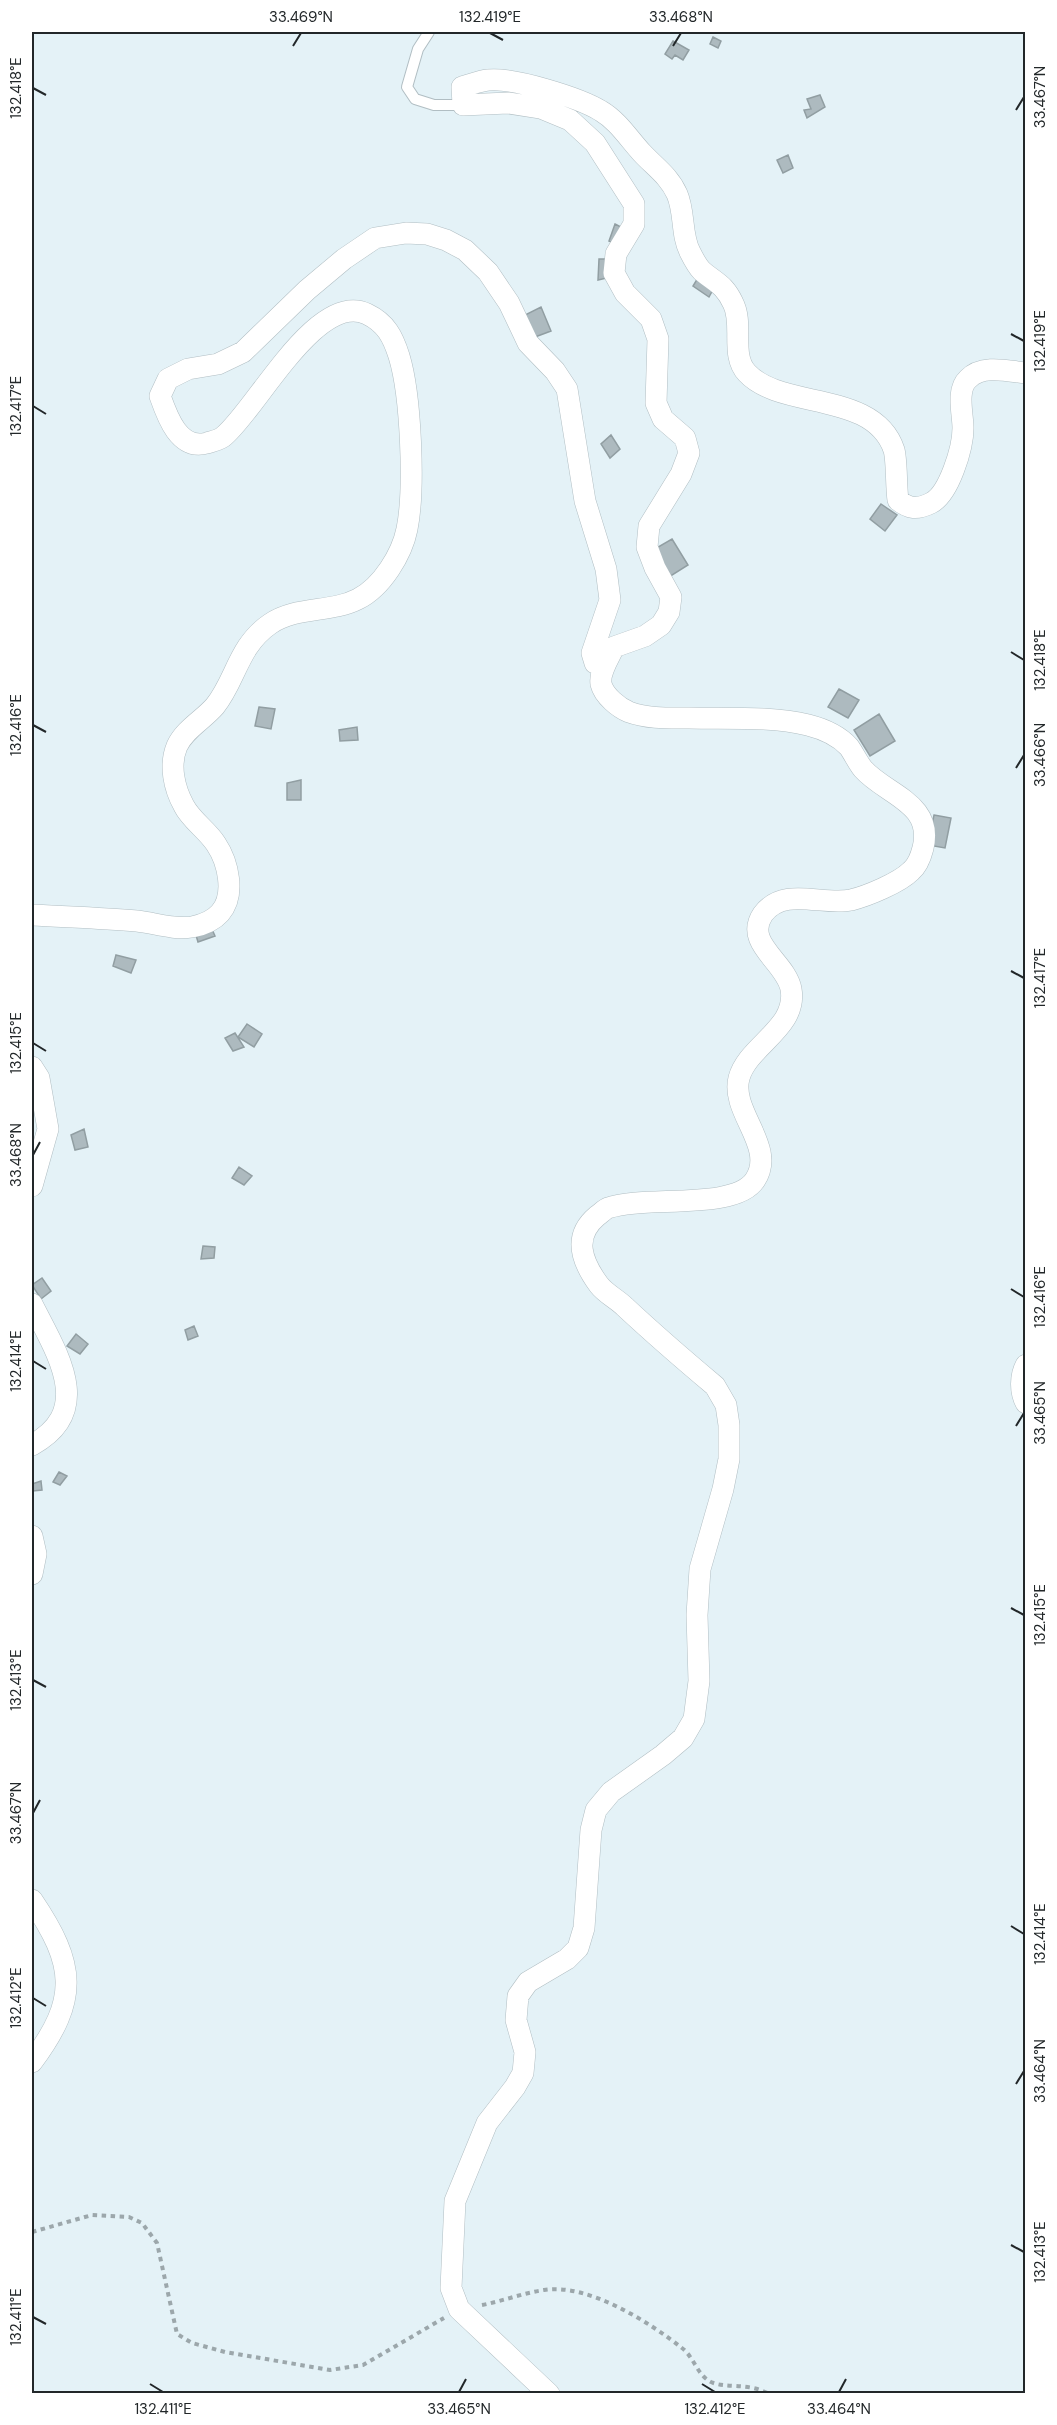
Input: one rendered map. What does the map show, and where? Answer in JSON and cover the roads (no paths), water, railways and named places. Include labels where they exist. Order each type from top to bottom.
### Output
[{"type":"street","points":[[549,2394],[459,2309],[451,2288],[455,2201],[486,2123],[515,2087],[523,2073],[525,2052],[516,2020],[518,1996],[528,1982],[567,1959],[578,1948],[584,1928],[591,1830],[596,1810],[611,1792],[683,1738],[694,1719],[699,1681],[700,1569],[723,1489],[729,1459],[729,1425],[726,1405],[715,1386],[600,1287],[581,1251],[581,1235],[589,1223],[607,1209],[642,1203],[725,1197],[745,1191],[756,1180],[761,1164],[759,1147],[738,1093],[739,1079],[746,1063],[775,1033],[789,1010],[792,994],[788,976],[758,940],[758,926],[764,914],[775,903],[789,898],[816,901],[850,900],[898,881],[913,870],[921,855],[925,840],[923,824],[915,810],[900,795],[864,771],[849,747],[831,733],[805,724],[765,720],[653,717],[626,711],[609,698],[601,684],[604,667],[614,647],[645,636],[661,625],[669,612],[671,597],[655,568],[647,547],[649,526],[681,474],[689,453],[685,438],[663,419],[656,403],[658,339],[651,320],[625,293],[614,273],[616,254],[634,224],[634,204],[595,143],[570,120],[541,108],[508,102],[464,105],[462,87],[489,80],[518,82],[576,99],[602,111],[624,131],[642,153],[667,176],[678,196],[688,249],[701,270],[721,283],[734,303],[739,319],[739,355],[745,371],[762,385],[827,402],[868,419],[884,431],[895,451],[898,500],[908,507],[921,508],[937,500],[950,477],[958,457],[963,431],[962,391],[965,381],[974,374],[995,369],[1026,373]]},
{"type":"street","points":[[32,915],[140,921],[178,928],[206,923],[219,914],[226,902],[229,885],[226,867],[216,844],[184,807],[175,784],[172,769],[173,756],[178,743],[216,705],[242,655],[258,633],[282,617],[358,599],[373,588],[389,569],[401,548],[407,528],[410,494],[408,410],[400,360],[390,332],[379,320],[352,309],[320,325],[290,352],[244,414],[222,438],[201,444],[182,438],[168,419],[160,396],[168,380],[188,369],[218,364],[243,352],[307,290],[344,259],[375,238],[406,233],[427,234],[446,240],[472,255],[509,303],[528,344],[555,371],[567,389],[585,501],[606,569],[610,600],[592,653],[595,663],[604,667]]},
{"type":"street","points":[[32,1067],[39,1078],[48,1129],[32,1186]]},
{"type":"street","points":[[32,1304],[50,1340],[68,1389],[65,1412],[55,1428],[32,1445]]},
{"type":"street","points":[[1026,1365],[1022,1373],[1023,1398],[1026,1403]]},
{"type":"street","points":[[32,1536],[36,1554],[32,1574]]},
{"type":"street","points":[[32,1900],[57,1942],[64,1958],[67,1977],[60,2019],[32,2062]]},
{"type":"lane","points":[[429,32],[418,49],[407,87],[415,99],[435,105],[464,105]]}]
